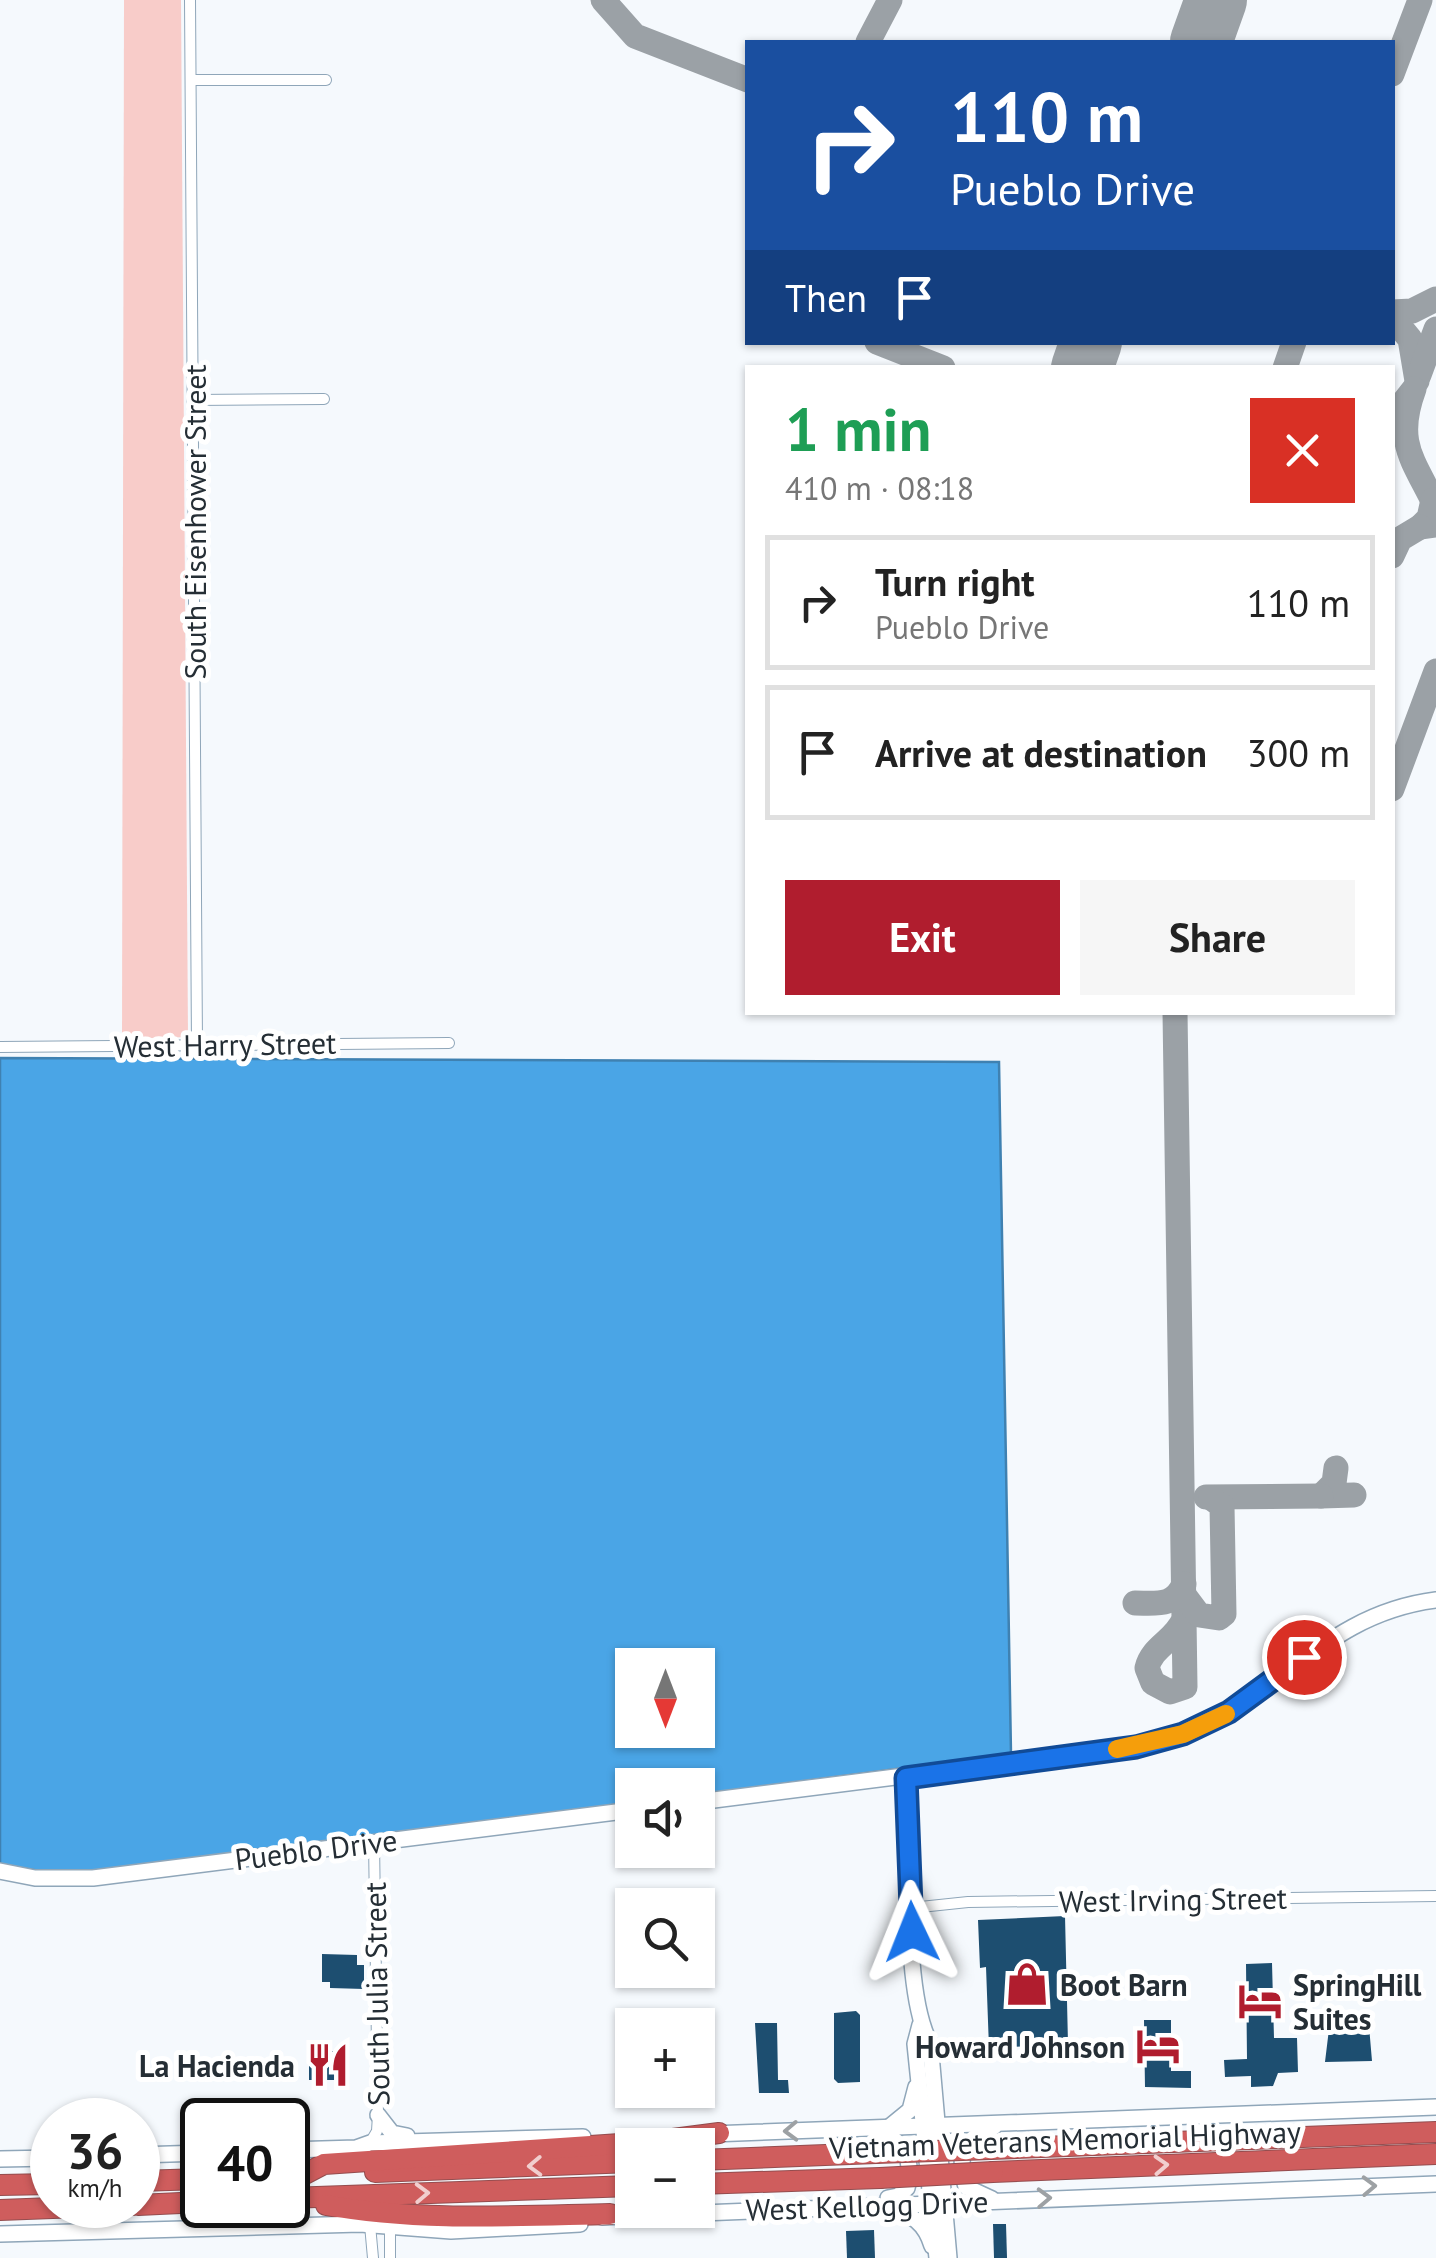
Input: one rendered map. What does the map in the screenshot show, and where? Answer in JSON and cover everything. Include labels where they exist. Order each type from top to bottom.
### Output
[{"type":"highway","name":"Vietnam Veterans Memorial Highway","points":[[715,2159],[1436,2132]]},
{"type":"highway","points":[[310,2170],[324,2164],[650,2142],[720,2133]]},
{"type":"highway","name":"Vietnam Veterans Memorial Highway","points":[[715,2183],[1436,2154]]},
{"type":"highway","points":[[310,2175],[615,2163]]},
{"type":"highway","points":[[0,2185],[30,2184]]},
{"type":"highway","points":[[310,2197],[615,2187]]},
{"type":"highway","points":[[310,2202],[372,2212],[476,2216],[610,2214]]},
{"type":"highway","points":[[0,2213],[30,2210]]},
{"type":"main road","points":[[715,1800],[1136,1747],[1183,1734],[1242,1704],[1334,1636],[1377,1614],[1436,1600]]},
{"type":"main road","points":[[906,1778],[920,2025],[915,2044],[931,2127],[943,2256]]},
{"type":"main road","name":"Pueblo Drive","points":[[0,1870],[35,1878],[80,1878],[615,1812]]},
{"type":"main road","points":[[920,2025],[930,2043],[934,2086],[931,2127]]},
{"type":"main road","points":[[888,2128],[910,2110],[918,2074]]},
{"type":"main road","points":[[934,2086],[946,2112],[974,2125]]},
{"type":"main road","points":[[310,2149],[356,2148],[370,2143],[931,2127],[1436,2106]]},
{"type":"main road","points":[[378,2115],[387,2129],[398,2136],[446,2141]]},
{"type":"main road","points":[[943,2256],[959,2215],[986,2200],[966,2187],[960,2163],[968,2142],[1003,2124]]},
{"type":"main road","points":[[854,2206],[902,2194],[911,2174],[910,2160],[898,2142],[864,2129]]},
{"type":"main road","points":[[0,2159],[30,2158]]},
{"type":"main road","name":"West Kellogg Drive","points":[[0,2234],[370,2225],[390,2229],[543,2227],[580,2224],[610,2214],[1436,2184]]},
{"type":"main road","points":[[887,2204],[916,2218],[943,2256]]},
{"type":"street","name":"South Eisenhower Street","points":[[190,0],[197,1045]]},
{"type":"street","points":[[191,80],[326,80]]},
{"type":"street","points":[[193,400],[324,399]]},
{"type":"street","name":"West Harry Street","points":[[0,1048],[449,1043]]},
{"type":"street","name":"South Julia Street","points":[[370,2143],[377,2131],[378,2115],[374,1842]]},
{"type":"street","name":"West Irving Street","points":[[911,1908],[968,1902],[1436,1896]]},
{"type":"street","points":[[370,2225],[373,2258]]},
{"type":"street","points":[[390,2229],[390,2258]]},
{"type":"shaded area","points":[[124,0],[181,0],[188,1037],[122,1039]]},
{"type":"water","points":[[0,1058],[999,1062],[1011,1754],[715,1793],[715,1768],[615,1768],[615,1805],[67,1875],[0,1865]]},
{"type":"building","name":"Boot Barn","points":[[1065,1916],[1068,2044],[989,2048],[986,1967],[980,1968],[978,1920]]},
{"type":"building","points":[[322,1954],[357,1955],[357,1965],[364,1965],[364,1989],[330,1988],[330,1982],[322,1982]]},
{"type":"building","name":"SpringHill Suites","points":[[1272,1963],[1274,2038],[1297,2038],[1298,2072],[1278,2073],[1273,2086],[1251,2087],[1251,2076],[1225,2077],[1224,2060],[1247,2059],[1246,1964]]},
{"type":"building","points":[[856,2011],[860,2015],[860,2082],[838,2083],[834,2079],[834,2013]]},
{"type":"building","name":"Howard Johnson","points":[[1144,2020],[1171,2020],[1171,2071],[1191,2071],[1191,2088],[1145,2087]]},
{"type":"building","points":[[1341,2022],[1369,2026],[1372,2061],[1325,2062],[1329,2029],[1341,2029]]},
{"type":"building","points":[[755,2023],[777,2023],[778,2080],[788,2080],[789,2093],[759,2093]]},
{"type":"building","name":"La Hacienda","points":[[309,2051],[347,2051],[347,2080],[309,2080]]},
{"type":"building","points":[[993,2224],[1006,2224],[1007,2258],[994,2258]]},
{"type":"building","points":[[874,2230],[875,2258],[847,2258],[846,2231]]},
{"type":"taxiway","points":[[603,0],[635,36],[745,79]]},
{"type":"taxiway","points":[[869,40],[890,0]]},
{"type":"taxiway","points":[[1395,66],[1420,0]]},
{"type":"taxiway","points":[[1395,312],[1412,311],[1436,299]]},
{"type":"taxiway","points":[[1395,321],[1410,339],[1417,381]]},
{"type":"taxiway","points":[[1419,375],[1436,329]]},
{"type":"taxiway","points":[[885,345],[935,365]]},
{"type":"taxiway","points":[[1286,365],[1293,345]]},
{"type":"taxiway","points":[[1395,413],[1414,389],[1406,437],[1436,507]]},
{"type":"taxiway","points":[[1433,500],[1429,518],[1420,527],[1436,525]]},
{"type":"taxiway","points":[[1395,550],[1400,539],[1420,527]]},
{"type":"taxiway","points":[[1395,781],[1436,671]]},
{"type":"taxiway","points":[[1175,1015],[1184,1619]]},
{"type":"taxiway","points":[[1336,1468],[1334,1483],[1321,1496],[1354,1495]]},
{"type":"taxiway","points":[[1206,1497],[1321,1496]]},
{"type":"taxiway","points":[[1184,1595],[1199,1615],[1219,1618],[1224,1614],[1222,1506],[1211,1498]]},
{"type":"taxiway","points":[[1135,1603],[1170,1600],[1184,1584]]},
{"type":"taxiway","points":[[1184,1619],[1185,1687],[1170,1692],[1153,1683],[1147,1668],[1184,1619]]},
{"type":"runway","points":[[1202,40],[1216,0]]},
{"type":"runway","points":[[1083,365],[1090,345]]},
{"type":"slow traffic","points":[[1117,1749],[1183,1734],[1226,1714]]},
{"type":"place","name":"Boot Barn","points":[[1027,1984]]},
{"type":"place","name":"SpringHill Suites","points":[[1260,2001]]},
{"type":"place","name":"Howard Johnson","points":[[1158,2046]]},
{"type":"place","name":"La Hacienda","points":[[328,2065]]},
{"type":"route","points":[[912,1932],[906,1778],[1136,1747],[1183,1734],[1229,1712],[1304,1657]]}]
